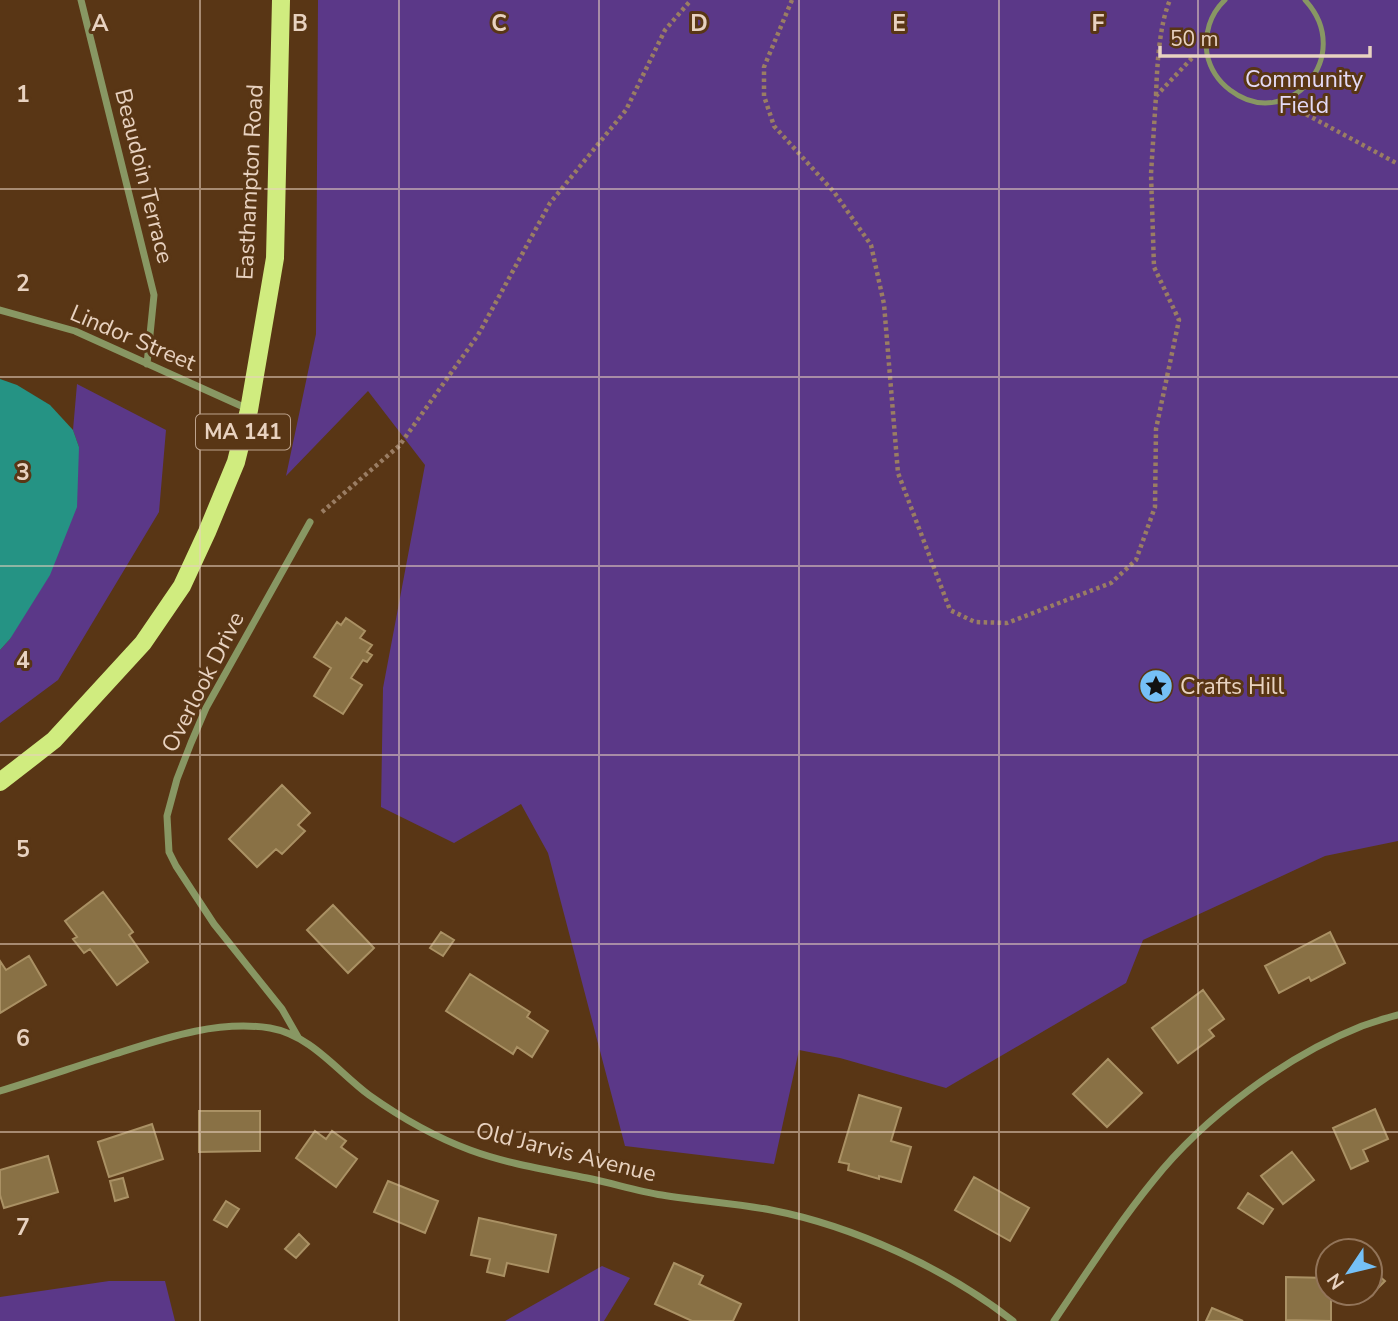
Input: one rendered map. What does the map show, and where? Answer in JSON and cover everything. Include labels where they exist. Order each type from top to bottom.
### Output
[{"type":"main road","name":"Easthampton Road","points":[[0,782],[54,740],[143,643],[182,586],[236,462],[249,410],[275,258],[281,0]]},
{"type":"street","name":"Beaudoin Terrace","points":[[81,0],[154,295],[147,364]]},
{"type":"street","name":"Lindor Street","points":[[0,310],[75,331],[249,410]]},
{"type":"street","name":"Overlook Drive","points":[[299,1038],[282,1009],[214,924],[176,866],[169,852],[167,817],[177,779],[206,708],[310,522]]},
{"type":"street","points":[[1054,1321],[1152,1181],[1210,1122],[1272,1074],[1317,1047],[1364,1025],[1398,1015]]},
{"type":"street","name":"Old Jarvis Avenue","points":[[0,1091],[169,1037],[230,1027],[273,1028],[299,1038],[316,1049],[368,1094],[403,1116],[438,1136],[471,1150],[552,1172],[661,1195],[771,1210],[826,1224],[932,1269],[1013,1321]]},
{"type":"lane","points":[[1225,0],[1213,15],[1208,29],[1206,44],[1214,74],[1236,95],[1266,102],[1296,94],[1307,85],[1322,58],[1324,43],[1321,27],[1306,0]]},
{"type":"path","points":[[310,522],[399,446],[478,335],[550,203],[626,110],[665,30],[691,0]]},
{"type":"path","points":[[792,0],[764,67],[764,96],[774,126],[834,192],[871,245],[884,304],[898,473],[950,610],[975,622],[1006,623],[1111,583],[1136,560],[1155,506],[1156,429],[1179,320],[1154,267],[1151,174],[1156,77],[1165,12],[1170,0]]},
{"type":"path","points":[[1156,96],[1206,44]]},
{"type":"path","points":[[1281,100],[1398,164]]},
{"type":"green space","name":"Community Field","points":[[318,0],[1398,0],[1398,841],[1325,856],[1143,940],[1126,983],[946,1088],[840,1058],[799,1050],[774,1164],[625,1146],[548,853],[521,804],[454,843],[381,807],[383,688],[425,465],[368,391],[286,476],[316,334]]},
{"type":"green space","points":[[77,384],[166,430],[159,512],[58,680],[0,723],[0,650],[10,639],[79,447],[73,430]]},
{"type":"green space","points":[[602,1266],[630,1278],[604,1321],[505,1321]]},
{"type":"green space","points":[[109,1281],[165,1281],[175,1321],[0,1321],[0,1297]]},
{"type":"water","points":[[0,379],[17,385],[50,405],[73,430],[79,447],[77,507],[50,575],[10,639],[0,650]]},
{"type":"building","points":[[346,618],[365,631],[360,638],[372,645],[367,652],[372,655],[367,662],[363,660],[351,678],[362,685],[343,714],[314,696],[331,668],[314,657],[337,622],[341,625]]},
{"type":"building","points":[[282,785],[310,813],[298,825],[305,831],[282,854],[276,849],[257,867],[229,839]]},
{"type":"building","points":[[103,892],[133,932],[129,935],[148,962],[117,985],[90,949],[84,953],[73,939],[77,937],[65,921]]},
{"type":"building","points":[[333,905],[374,948],[348,973],[307,930]]},
{"type":"building","points":[[441,932],[454,940],[443,956],[430,948]]},
{"type":"building","points":[[1330,932],[1345,963],[1311,981],[1309,977],[1279,993],[1265,966]]},
{"type":"building","points":[[29,956],[46,985],[0,1013],[0,961],[6,970]]},
{"type":"building","points":[[470,974],[530,1012],[527,1017],[548,1031],[532,1057],[517,1047],[513,1054],[446,1011]]},
{"type":"building","points":[[1203,990],[1224,1019],[1209,1030],[1214,1036],[1178,1063],[1152,1028]]},
{"type":"building","points":[[1108,1059],[1142,1093],[1107,1127],[1073,1094]]},
{"type":"building","points":[[859,1095],[901,1108],[891,1141],[911,1147],[901,1182],[848,1170],[849,1164],[839,1162]]},
{"type":"building","points":[[1375,1109],[1388,1139],[1363,1150],[1368,1161],[1351,1169],[1333,1128]]},
{"type":"building","points":[[199,1111],[260,1111],[260,1151],[199,1152]]},
{"type":"building","points":[[152,1124],[163,1159],[109,1177],[98,1142]]},
{"type":"building","points":[[315,1131],[326,1139],[332,1131],[346,1141],[341,1147],[357,1159],[336,1187],[296,1158]]},
{"type":"building","points":[[1292,1152],[1314,1180],[1283,1204],[1261,1176]]},
{"type":"building","points":[[48,1156],[58,1192],[4,1208],[0,1195],[0,1170]]},
{"type":"building","points":[[974,1177],[1029,1208],[1010,1241],[955,1210]]},
{"type":"building","points":[[123,1178],[128,1197],[115,1201],[110,1181]]},
{"type":"building","points":[[388,1181],[438,1201],[425,1233],[374,1212]]},
{"type":"building","points":[[1248,1193],[1273,1209],[1263,1224],[1238,1208]]},
{"type":"building","points":[[226,1201],[239,1209],[227,1227],[214,1220]]},
{"type":"building","points":[[479,1218],[556,1235],[548,1272],[507,1263],[504,1276],[487,1272],[490,1259],[471,1255]]},
{"type":"building","points":[[299,1234],[309,1244],[296,1258],[285,1249]]},
{"type":"building","points":[[674,1263],[703,1276],[699,1284],[741,1304],[733,1321],[692,1321],[655,1304]]},
{"type":"building","points":[[1286,1277],[1314,1278],[1314,1307],[1331,1307],[1331,1321],[1286,1320]]},
{"type":"building","points":[[1212,1308],[1243,1321],[1206,1321]]},
{"type":"place","name":"Crafts Hill","points":[[1156,686]]}]
